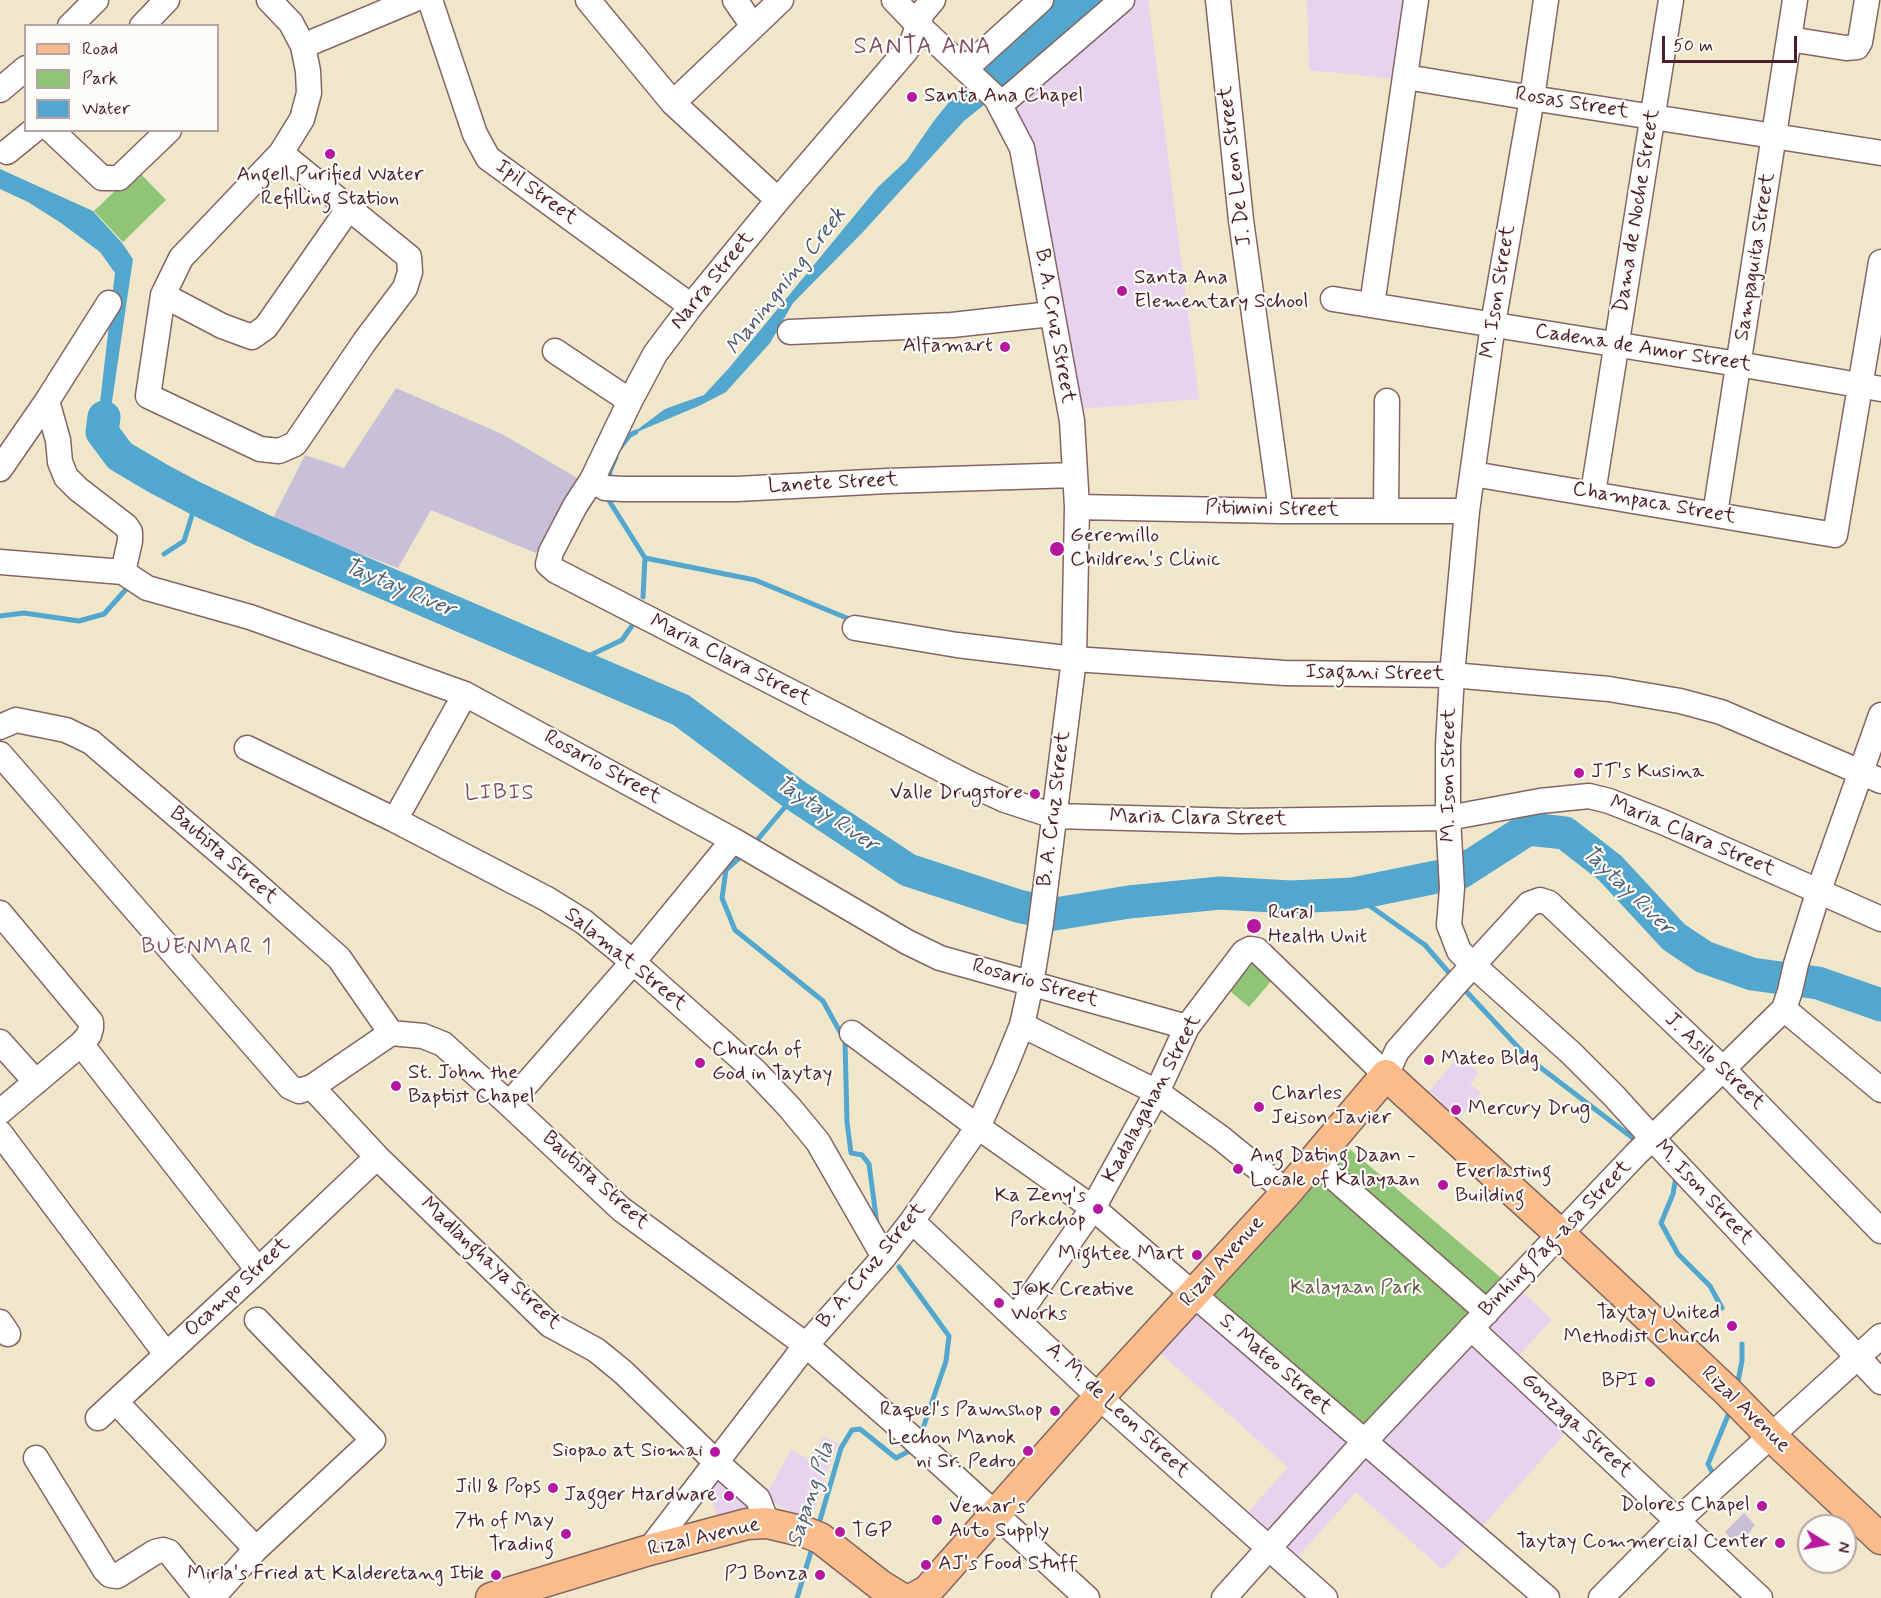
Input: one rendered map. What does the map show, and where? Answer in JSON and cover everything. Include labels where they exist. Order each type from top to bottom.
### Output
[{"type":"main road","name":"Rizal Avenue","points":[[914,1598],[928,1590],[996,1515],[1315,1161],[1386,1075],[1560,1234],[1771,1437],[1881,1539]]},
{"type":"main road","name":"Rizal Avenue","points":[[491,1598],[650,1550],[747,1524],[767,1523],[813,1535],[880,1585],[902,1598]]},
{"type":"street","points":[[72,24],[96,0]]},
{"type":"street","points":[[270,0],[291,23],[303,46],[309,93],[302,119],[281,153],[181,258],[163,295],[148,396],[260,449],[279,451],[295,444],[364,341],[405,288],[410,272],[409,257],[281,153]]},
{"type":"street","points":[[303,46],[413,0]]},
{"type":"street","name":"Ipil Street","points":[[430,0],[475,134],[488,158],[691,306]]},
{"type":"street","points":[[588,0],[673,103],[778,200]]},
{"type":"street","points":[[735,0],[753,26]]},
{"type":"street","points":[[673,103],[781,0]]},
{"type":"street","name":"B. A. Cruz Street","points":[[650,1550],[806,1345],[884,1257],[912,1221],[978,1127],[1022,1025],[1031,984],[1074,659],[1077,507],[1071,421],[1022,148],[998,101],[894,0]]},
{"type":"street","name":"Narra Street","points":[[548,564],[551,552],[575,506],[607,486],[630,401],[655,354],[691,306],[778,200],[905,52],[913,40],[922,13],[933,0]]},
{"type":"street","points":[[966,71],[1041,0]]},
{"type":"street","points":[[998,101],[1122,0]]},
{"type":"street","name":"J. De Leon Street","points":[[1218,0],[1241,220],[1281,511]]},
{"type":"street","points":[[1371,305],[1416,0]]},
{"type":"street","name":"M. Ison Street","points":[[1546,0],[1532,99],[1493,324],[1467,511],[1448,745],[1448,818],[1452,888],[1449,925],[1459,951],[1571,1053],[1614,1096],[1881,1382]]},
{"type":"street","name":"Dama de Noche Street","points":[[1593,493],[1671,0]]},
{"type":"street","name":"Sampaguita Street","points":[[1715,514],[1795,0]]},
{"type":"street","points":[[1789,39],[1846,48],[1857,47],[1860,42],[1867,0]]},
{"type":"street","points":[[0,90],[24,70]]},
{"type":"street","name":"Rosas Street","points":[[1406,77],[1532,99],[1881,153]]},
{"type":"street","points":[[7,152],[32,132]]},
{"type":"street","points":[[53,132],[102,178],[119,178],[167,132]]},
{"type":"street","points":[[163,295],[222,326],[252,337],[266,327],[349,208]]},
{"type":"street","points":[[1871,388],[1881,262]]},
{"type":"street","name":"Cadena de Amor Street","points":[[1333,299],[1738,364],[1871,388]]},
{"type":"street","points":[[0,469],[47,401],[109,303]]},
{"type":"street","points":[[790,332],[952,325],[1052,314]]},
{"type":"street","points":[[555,351],[630,401]]},
{"type":"street","name":"Champaca Street","points":[[1473,474],[1835,535],[1871,388]]},
{"type":"street","points":[[47,401],[58,440],[60,462],[66,477],[126,526],[130,532],[123,572]]},
{"type":"street","points":[[1386,510],[1387,401]]},
{"type":"street","name":"Lanete Street","points":[[607,486],[737,489],[1075,475]]},
{"type":"street","name":"Pitimini Street","points":[[1077,507],[1281,511],[1467,511]]},
{"type":"street","name":"Rosario Street","points":[[0,562],[123,572],[147,588],[250,617],[465,694],[749,849],[907,942],[940,958],[1187,1027]]},
{"type":"street","name":"Maria Clara Street","points":[[548,564],[556,571],[968,783],[1005,800],[1054,816],[1240,821],[1448,818],[1540,801],[1590,796],[1665,823],[1881,919]]},
{"type":"street","name":"Isagani Street","points":[[855,628],[957,645],[1074,659],[1285,673],[1452,675],[1609,689],[1680,701],[1721,712],[1870,777]]},
{"type":"street","points":[[395,820],[465,694]]},
{"type":"street","points":[[1881,715],[1870,777],[1818,890],[1787,1000],[1881,1090]]},
{"type":"street","name":"Bautista Street","points":[[0,727],[16,720],[66,730],[91,742],[339,958],[391,1033],[423,1036],[443,1044],[621,1209],[806,1345],[1087,1598]]},
{"type":"street","name":"Salamat Street","points":[[247,748],[395,820],[547,899],[584,922],[633,962],[755,1071],[790,1108],[818,1142],[884,1257]]},
{"type":"street","points":[[0,754],[290,1087],[299,1091],[312,1087],[391,1033]]},
{"type":"street","points":[[509,1104],[633,962],[749,849]]},
{"type":"street","name":"J. Asilo Street","points":[[1473,965],[1529,904],[1540,900],[1549,903],[1723,1069],[1881,1231]]},
{"type":"street","points":[[0,913],[91,1022],[85,1040],[0,1112]]},
{"type":"street","name":"Kadalagahan Street","points":[[1016,1318],[1093,1208],[1157,1092],[1187,1027],[1245,952],[1250,949],[1257,950],[1386,1075]]},
{"type":"street","points":[[1386,1075],[1397,1051],[1473,965]]},
{"type":"street","name":"Binhing Pag-asa Street","points":[[1224,1598],[1364,1442],[1636,1154],[1723,1069],[1787,1000]]},
{"type":"street","points":[[1022,1025],[1157,1092],[1221,1138],[1287,1192]]},
{"type":"street","name":"S. Mateo Street","points":[[852,1033],[978,1127],[1093,1208],[1547,1598]]},
{"type":"street","points":[[85,1040],[258,1270]]},
{"type":"street","points":[[0,1042],[36,1082]]},
{"type":"street","name":"Madlanghaya Street","points":[[312,1087],[377,1157],[550,1325],[596,1350],[623,1372],[716,1462],[758,1499],[767,1523]]},
{"type":"street","points":[[0,1133],[166,1354]]},
{"type":"street","name":"Ocampo Street","points":[[98,1418],[377,1157]]},
{"type":"street","name":"Gonzaga Street","points":[[1315,1161],[1479,1320],[1677,1521],[1760,1598]]},
{"type":"street","name":"A. M. de Leon Street","points":[[912,1221],[1100,1397],[1325,1598]]},
{"type":"street","points":[[212,1598],[256,1549],[373,1440],[257,1320]]},
{"type":"street","points":[[1601,1598],[1677,1521],[1881,1336]]},
{"type":"street","points":[[116,1402],[256,1549]]},
{"type":"street","points":[[36,1458],[105,1570],[111,1575],[117,1576],[155,1552],[163,1550],[170,1552],[206,1598]]},
{"type":"shaded area","name":"Santa Ana Elementary School","points":[[1132,0],[1148,0],[1199,399],[1080,409],[1010,102]]},
{"type":"shaded area","points":[[1307,0],[1407,0],[1396,79],[1309,70]]},
{"type":"shaded area","points":[[396,388],[502,434],[579,479],[536,553],[431,510],[398,568],[272,520],[305,455],[344,468]]},
{"type":"shaded area","points":[[1459,1056],[1479,1073],[1470,1084],[1481,1093],[1456,1122],[1438,1106],[1442,1101],[1429,1091]]},
{"type":"shaded area","points":[[1509,1279],[1552,1320],[1518,1356],[1580,1417],[1443,1570],[1356,1492],[1293,1562],[1243,1518],[1288,1467],[1158,1351],[1207,1296]]},
{"type":"shaded area","points":[[823,1437],[838,1443],[811,1518],[787,1510],[775,1503],[771,1508],[762,1501],[792,1449],[810,1461]]},
{"type":"shaded area","name":"Jagger Hardware","points":[[717,1467],[755,1502],[749,1510],[718,1519],[706,1483]]},
{"type":"shaded area","points":[[1744,1513],[1755,1525],[1739,1546],[1725,1532]]},
{"type":"green space","points":[[137,170],[166,200],[123,242],[94,211]]},
{"type":"green space","points":[[1249,959],[1273,979],[1249,1007],[1225,987]]},
{"type":"green space","name":"Kalayaan Park","points":[[1345,1145],[1506,1282],[1365,1431],[1207,1296]]},
{"type":"water","points":[[1050,0],[1115,0],[964,121],[863,232],[793,303],[770,343],[726,392],[630,435],[665,409],[704,395],[729,368],[878,187],[907,160],[933,122],[982,61]]},
{"type":"water","points":[[0,169],[93,211],[133,259],[109,422],[111,439],[120,456],[108,446],[97,428],[115,273],[100,252],[61,223],[28,202],[0,189]]},
{"type":"waterway","name":"Taytay River","points":[[104,417],[102,432],[120,456],[197,499],[262,530],[681,710],[795,795],[908,870],[1018,906],[1055,914],[1129,902],[1220,893],[1291,897],[1353,894],[1461,872],[1528,829],[1565,833],[1610,868],[1674,937],[1704,957],[1752,974],[1818,983],[1881,1005]]},
{"type":"waterway","name":"Maningning Creek","points":[[619,449],[630,435],[636,432]]},
{"type":"waterway","name":"Maningning Creek","points":[[609,483],[610,471],[616,457]]},
{"type":"waterway","name":"Maningning Creek","points":[[608,495],[608,499],[645,558],[643,597]]},
{"type":"waterway","points":[[164,554],[184,541],[197,499]]},
{"type":"waterway","points":[[645,558],[755,580],[849,619]]},
{"type":"waterway","points":[[0,616],[24,613],[79,621],[104,614],[129,586]]},
{"type":"waterway","name":"Maningning Creek","points":[[574,663],[622,640],[636,620]]},
{"type":"waterway","name":"Sapang Pila","points":[[753,845],[795,795]]},
{"type":"waterway","name":"Sapang Pila","points":[[744,854],[726,870],[722,898],[735,930],[823,1001],[845,1041],[847,1122],[851,1153],[862,1155],[869,1164],[877,1224]]},
{"type":"waterway","points":[[1353,894],[1425,945],[1450,974]]},
{"type":"waterway","points":[[1464,989],[1528,1058],[1638,1142]]},
{"type":"waterway","points":[[1673,1174],[1676,1177],[1673,1194],[1661,1223],[1678,1254],[1710,1286],[1722,1308]]},
{"type":"waterway","name":"Sapang Pila","points":[[899,1267],[949,1336],[946,1361],[920,1437]]},
{"type":"waterway","points":[[1737,1386],[1742,1361],[1742,1344]]},
{"type":"waterway","points":[[1715,1478],[1708,1464],[1731,1408]]},
{"type":"waterway","name":"Sapang Pila","points":[[818,1527],[841,1448],[852,1430],[860,1429],[896,1458],[915,1448]]},
{"type":"waterway","name":"Sapang Pila","points":[[797,1598],[813,1545]]},
{"type":"place","name":"Santa Ana Chapel","points":[[912,97]]},
{"type":"place","name":"Angell Purified Water Refilling Station","points":[[330,154]]},
{"type":"place","name":"Santa Ana Elementary School","points":[[1122,291]]},
{"type":"place","name":"Alfamart","points":[[1005,347]]},
{"type":"place","name":"Geremillo Children's Clinic","points":[[1057,549]]},
{"type":"place","name":"JT's Kusina","points":[[1579,773]]},
{"type":"place","name":"Valle Drugstore","points":[[1035,794]]},
{"type":"place","name":"Rural Health Unit","points":[[1254,926]]},
{"type":"place","name":"Mateo Bldg","points":[[1429,1060]]},
{"type":"place","name":"Church of God in Taytay","points":[[700,1063]]},
{"type":"place","name":"St. John the Baptist Chapel","points":[[396,1086]]},
{"type":"place","name":"Charles Jeison Javier","points":[[1259,1107]]},
{"type":"place","name":"Mercury Drug","points":[[1456,1110]]},
{"type":"place","name":"Ang Dating Daan - Locale of Kalayaan","points":[[1238,1169]]},
{"type":"place","name":"Everlasting Building","points":[[1443,1185]]},
{"type":"place","name":"Ka Zeny's Porkchop","points":[[1098,1209]]},
{"type":"place","name":"Mightee Mart","points":[[1197,1255]]},
{"type":"place","name":"J@K Creative Works","points":[[999,1303]]},
{"type":"place","name":"Taytay United Methodist Church","points":[[1732,1326]]},
{"type":"place","name":"BPI","points":[[1650,1382]]},
{"type":"place","name":"Raquel's Pawnshop","points":[[1055,1411]]},
{"type":"place","name":"Lechon Manok ni Sr. Pedro","points":[[1028,1451]]},
{"type":"place","name":"Siopao at Siomai","points":[[715,1452]]},
{"type":"place","name":"Jill & Pops","points":[[553,1488]]},
{"type":"place","name":"Jagger Hardware","points":[[729,1496]]},
{"type":"place","name":"Dolores Chapel","points":[[1762,1506]]},
{"type":"place","name":"Vemar's Auto Supply","points":[[937,1520]]},
{"type":"place","name":"TGP","points":[[840,1532]]},
{"type":"place","name":"7th of May Trading","points":[[566,1534]]},
{"type":"place","name":"Taytay Commercial Center","points":[[1780,1543]]},
{"type":"place","name":"AJ's Food Stuff","points":[[926,1565]]},
{"type":"place","name":"Mirla's Fried at Kalderetang Itik","points":[[496,1575]]},
{"type":"place","name":"PJ Bonza","points":[[820,1575]]},
{"type":"district","name":"SANTA ANA","points":[[923,48]]},
{"type":"district","name":"LIBIS","points":[[500,794]]},
{"type":"district","name":"BUENMAR 1","points":[[207,948]]}]
